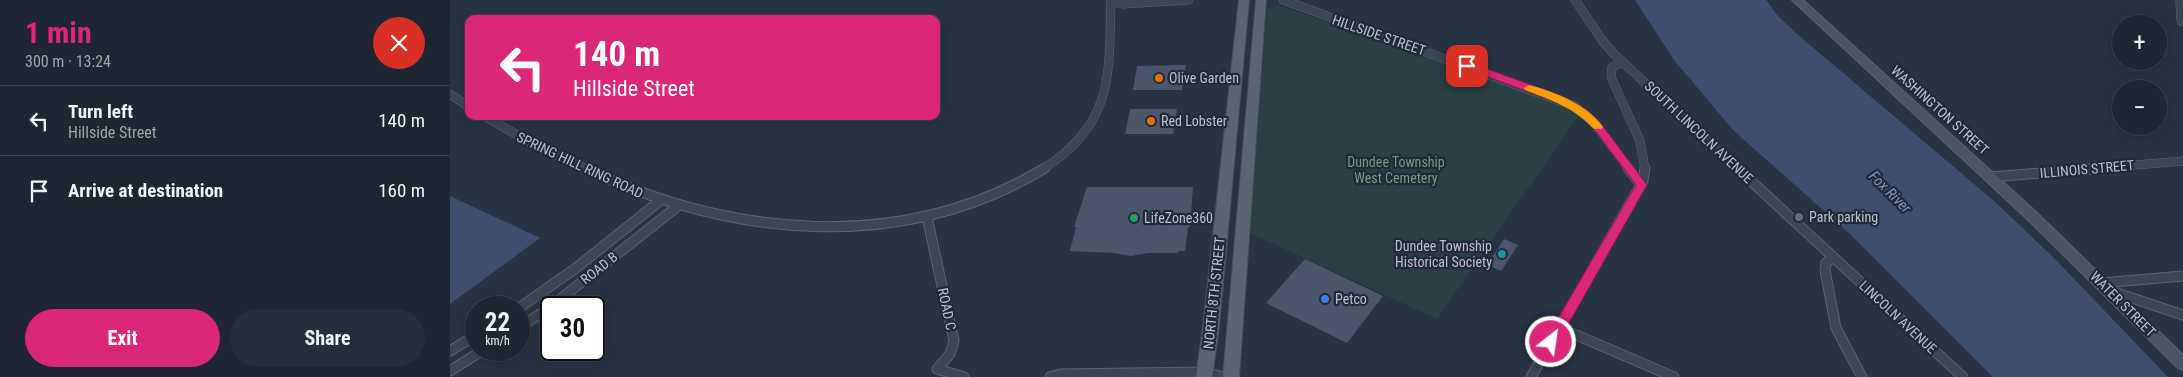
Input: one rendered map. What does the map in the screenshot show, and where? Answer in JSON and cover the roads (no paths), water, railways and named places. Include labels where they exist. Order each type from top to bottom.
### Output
[{"type":"main road","name":"NORTH 8TH STREET","points":[[1204,374],[1244,0]]},
{"type":"main road","name":"NORTH 8TH STREET","points":[[1231,377],[1261,0]]},
{"type":"main road","points":[[1224,195],[1245,195]]},
{"type":"street","points":[[1113,0],[1123,4],[1189,0]]},
{"type":"street","name":"SPRING HILL RING ROAD","points":[[491,120],[566,161],[612,182],[678,206],[739,220],[806,227],[841,228],[875,226],[927,217],[984,200],[1025,180],[1058,159],[1085,133],[1098,115],[1104,98],[1113,0]]},
{"type":"street","points":[[1238,0],[1244,0]]},
{"type":"street","name":"HILLSIDE STREET","points":[[1283,0],[1518,84],[1574,106],[1592,120],[1641,185]]},
{"type":"street","name":"SOUTH LINCOLN AVENUE","points":[[1575,0],[1604,43],[1623,62],[1833,257]]},
{"type":"street","name":"WASHINGTON STREET","points":[[1796,0],[2062,244]]},
{"type":"street","points":[[2180,0],[2182,22]]},
{"type":"street","points":[[1532,377],[1641,185],[1645,170],[1642,149],[1610,77],[1612,67],[1623,62]]},
{"type":"street","points":[[450,94],[465,104]]},
{"type":"street","name":"ILLINOIS STREET","points":[[1991,177],[2183,161]]},
{"type":"street","name":"ROAD B","points":[[530,300],[576,268],[661,200]]},
{"type":"street","name":"ROAD B","points":[[530,320],[545,311],[678,206]]},
{"type":"street","name":"ROAD C","points":[[927,217],[954,341],[950,354],[937,369],[964,377]]},
{"type":"street","name":"WATER STREET","points":[[2062,244],[2183,364]]},
{"type":"street","points":[[1833,257],[1826,263],[1825,267],[1835,324],[1862,377]]},
{"type":"street","name":"LINCOLN AVENUE","points":[[1833,257],[1963,377]]},
{"type":"street","points":[[2107,287],[2183,276]]},
{"type":"street","points":[[2107,287],[2183,315]]},
{"type":"street","points":[[1560,328],[1674,377]]},
{"type":"street","points":[[450,351],[465,342]]},
{"type":"street","points":[[450,371],[466,361]]},
{"type":"street","points":[[1050,377],[1060,374],[1204,374],[1224,377]]},
{"type":"water","name":"Fox River","points":[[1635,0],[1766,0],[1778,16],[1797,34],[1993,200],[2053,257],[2168,377],[1993,377],[1850,234],[1733,130],[1674,60]]},
{"type":"water","points":[[450,196],[540,238],[450,304]]},
{"type":"place","name":"Olive Garden","points":[[1159,78]]},
{"type":"place","name":"Red Lobster","points":[[1151,121]]},
{"type":"place","name":"Park parking","points":[[1799,217]]},
{"type":"place","name":"LifeZone360","points":[[1134,218]]},
{"type":"place","name":"Dundee Township Historical Society","points":[[1502,254]]},
{"type":"place","name":"Petco","points":[[1325,299]]},
{"type":"park label","name":"Dundee Township West Cemetery","points":[[1396,170]]}]
